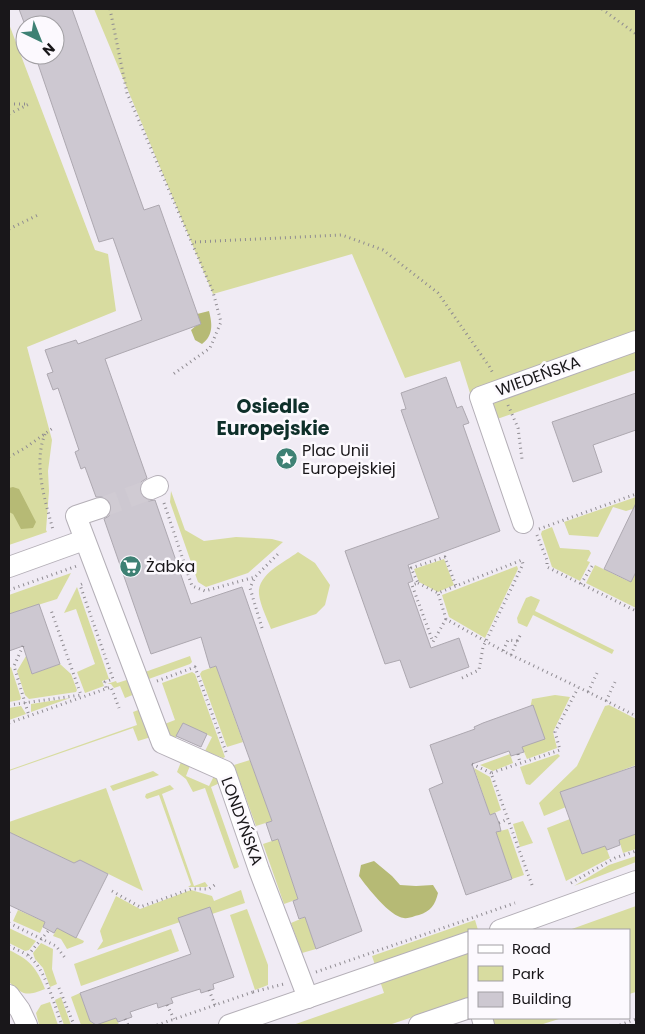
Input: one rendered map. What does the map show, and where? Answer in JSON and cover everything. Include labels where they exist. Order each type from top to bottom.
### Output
[{"type":"street","name":"WIEDEŃSKA","points":[[523,523],[480,397],[636,341]]},
{"type":"street","points":[[9,567],[84,540],[76,516],[100,508]]},
{"type":"street","name":"LONDYŃSKA","points":[[84,540],[162,743],[225,771],[259,870],[308,998]]},
{"type":"street","points":[[503,929],[636,881]]},
{"type":"street","points":[[229,1025],[468,942]]},
{"type":"street","points":[[9,995],[20,1010],[27,1025]]},
{"type":"street","points":[[419,1025],[468,1008]]},
{"type":"path","points":[[110,9],[127,93],[213,292],[221,322],[210,348],[172,374]]},
{"type":"path","points":[[602,9],[636,34]]},
{"type":"path","points":[[9,104],[29,104],[9,114]]},
{"type":"path","points":[[9,229],[40,214]]},
{"type":"path","points":[[195,242],[342,235],[383,250],[438,293],[489,366],[498,383]]},
{"type":"path","points":[[506,401],[518,428],[523,463]]},
{"type":"path","points":[[9,457],[53,428]]},
{"type":"path","points":[[45,434],[41,443],[41,482],[52,530]]},
{"type":"path","points":[[154,488],[192,586],[205,591],[255,577]]},
{"type":"path","points":[[636,494],[538,529],[537,535],[547,560],[547,567],[636,611]]},
{"type":"path","points":[[262,628],[250,588],[255,577],[278,554]]},
{"type":"path","points":[[446,619],[433,642],[412,585],[418,583],[412,568],[445,557],[456,586]]},
{"type":"path","points":[[438,593],[522,560],[523,564],[483,648],[479,670],[462,678]]},
{"type":"path","points":[[9,590],[92,561]]},
{"type":"path","points":[[582,584],[594,563]]},
{"type":"path","points":[[418,583],[438,593],[446,619],[503,651],[636,716]]},
{"type":"path","points":[[51,610],[82,696]]},
{"type":"path","points":[[512,655],[521,634]]},
{"type":"path","points":[[503,651],[508,640],[517,641]]},
{"type":"path","points":[[23,646],[14,666],[29,716]]},
{"type":"path","points":[[9,666],[15,663]]},
{"type":"path","points":[[588,692],[598,671]]},
{"type":"path","points":[[106,688],[104,682],[110,680]]},
{"type":"path","points":[[606,701],[616,680]]},
{"type":"path","points":[[9,723],[111,686],[119,708]]},
{"type":"path","points":[[490,773],[560,750],[555,732],[578,688]]},
{"type":"path","points":[[9,705],[82,696]]},
{"type":"path","points":[[518,754],[520,763]]},
{"type":"path","points":[[472,764],[490,773],[532,886]]},
{"type":"path","points":[[499,823],[508,819]]},
{"type":"path","points":[[571,883],[615,858],[636,851]]},
{"type":"path","points":[[112,891],[140,907],[191,889],[209,889],[216,884]]},
{"type":"path","points":[[308,975],[518,902]]},
{"type":"path","points":[[9,923],[56,946],[66,959]]},
{"type":"path","points":[[28,955],[49,930]]},
{"type":"path","points":[[9,946],[28,955],[38,966],[62,1025]]},
{"type":"path","points":[[60,988],[74,1025]]},
{"type":"path","points":[[209,990],[215,1005]]},
{"type":"path","points":[[157,1025],[253,992],[261,1014]]},
{"type":"path","points":[[167,1005],[174,1019]]},
{"type":"path","points":[[620,1025],[636,1019]]},
{"type":"path","points":[[125,1020],[128,1025]]},
{"type":"green space","points":[[94,9],[636,9],[636,370],[480,425],[460,361],[405,378],[352,254],[213,294]]},
{"type":"green space","points":[[9,24],[15,40],[15,65],[25,65],[95,250],[108,254],[116,311],[27,347],[52,440],[48,471],[47,532],[9,545]]},
{"type":"green space","points":[[209,311],[210,333],[209,337],[202,344],[195,340],[191,330],[198,324],[197,314]]},
{"type":"green space","points":[[9,488],[19,489],[36,522],[33,528],[21,529],[13,514],[9,512]]},
{"type":"green space","points":[[171,491],[185,530],[204,541],[236,537],[272,539],[283,542],[248,573],[206,587],[198,582],[170,502]]},
{"type":"green space","points":[[636,497],[636,508],[626,511],[613,507],[598,537],[569,535],[564,522]]},
{"type":"green space","points":[[552,527],[560,548],[589,550],[591,553],[587,561],[590,562],[580,581],[552,567],[541,534],[542,531]]},
{"type":"green space","points":[[298,552],[315,563],[330,585],[325,605],[316,614],[271,629],[259,594],[262,580],[273,569]]},
{"type":"green space","points":[[444,559],[454,585],[438,592],[419,582],[414,569]]},
{"type":"green space","points":[[595,565],[628,581],[633,579],[636,572],[636,608],[586,583]]},
{"type":"green space","points":[[517,566],[518,569],[485,638],[449,617],[442,595]]},
{"type":"green space","points":[[71,573],[57,599],[9,614],[9,595]]},
{"type":"green space","points":[[77,587],[109,679],[102,681],[104,686],[85,693],[77,672],[95,664],[76,609],[64,613]]},
{"type":"green space","points":[[531,596],[540,600],[535,611],[614,650],[612,654],[533,615],[527,627],[518,623],[517,618],[526,598]]},
{"type":"green space","points":[[26,656],[32,674],[60,664],[71,674],[76,692],[29,699],[25,695],[17,671]]},
{"type":"green space","points":[[190,656],[192,662],[190,664],[146,680],[145,672]]},
{"type":"green space","points":[[216,666],[243,742],[227,747],[200,674],[202,671]]},
{"type":"green space","points":[[11,667],[21,698],[20,700],[9,702],[9,668]]},
{"type":"green space","points":[[192,672],[195,674],[225,757],[223,758],[205,751],[212,737],[183,723],[174,741],[162,725],[175,720],[162,683]]},
{"type":"green space","points":[[130,679],[135,694],[125,698],[120,686],[114,688],[111,684],[107,684],[116,681],[117,683]]},
{"type":"green space","points":[[555,695],[570,697],[553,732],[557,748],[527,759],[522,747],[532,699]]},
{"type":"green space","points":[[70,698],[31,712],[31,704]]},
{"type":"green space","points":[[609,705],[636,719],[636,765],[591,782],[566,807],[544,816],[539,803],[577,766],[605,706]]},
{"type":"green space","points":[[21,706],[26,714],[9,720],[9,708]]},
{"type":"green space","points":[[141,709],[151,737],[138,741],[133,728],[9,771],[137,725],[133,712]]},
{"type":"green space","points":[[510,754],[513,763],[493,771],[480,765]]},
{"type":"green space","points":[[558,754],[560,756],[530,785],[526,784],[520,767]]},
{"type":"green space","points":[[250,760],[272,821],[256,826],[234,765]]},
{"type":"green space","points":[[181,762],[191,763],[186,776],[209,786],[215,774],[222,782],[211,787],[239,867],[234,869],[205,788],[193,792],[186,779],[177,772]]},
{"type":"green space","points":[[474,768],[490,777],[501,810],[490,815]]},
{"type":"green space","points":[[153,771],[159,775],[113,791],[110,786]]},
{"type":"green space","points":[[170,785],[174,789],[162,794],[194,886],[205,882],[208,886],[206,887],[188,887],[191,885],[159,795],[147,799],[145,797],[146,794]]},
{"type":"green space","points":[[106,788],[143,891],[80,860],[74,863],[9,832],[9,822]]},
{"type":"green space","points":[[570,819],[582,854],[605,845],[610,858],[566,881],[547,828]]},
{"type":"green space","points":[[523,821],[533,843],[520,847],[513,824]]},
{"type":"green space","points":[[508,829],[524,875],[512,879],[496,832]]},
{"type":"green space","points":[[636,834],[636,849],[623,853],[619,840]]},
{"type":"green space","points":[[278,839],[298,899],[284,904],[263,844]]},
{"type":"green space","points":[[636,856],[636,862],[574,886],[609,865]]},
{"type":"green space","points":[[374,861],[400,885],[433,885],[438,893],[432,907],[427,912],[407,918],[392,913],[379,901],[359,876],[361,865]]},
{"type":"green space","points":[[191,890],[212,896],[214,901],[241,890],[245,903],[180,922],[97,950],[103,941],[100,931],[116,896],[140,909]]},
{"type":"green space","points":[[636,906],[636,992],[630,994],[630,929],[572,929]]},
{"type":"green space","points":[[247,909],[268,965],[268,985],[255,990],[230,915]]},
{"type":"green space","points":[[18,910],[45,922],[40,933],[13,921]]},
{"type":"green space","points":[[305,917],[316,949],[302,953],[291,923]]},
{"type":"green space","points":[[475,920],[478,929],[468,929],[468,936],[376,968],[372,956]]},
{"type":"green space","points":[[9,928],[36,941],[29,950],[25,951],[9,943]]},
{"type":"green space","points":[[57,928],[84,941],[83,943],[67,949],[61,939],[53,936]]},
{"type":"green space","points":[[171,929],[179,951],[81,986],[74,964]]},
{"type":"green space","points":[[41,943],[53,949],[52,969],[57,984],[50,987],[43,968],[35,959],[33,953]]},
{"type":"green space","points":[[9,950],[32,965],[45,989],[29,994],[18,990],[9,982]]},
{"type":"green space","points":[[468,950],[468,998],[389,1025],[293,1025],[384,993],[380,981]]},
{"type":"green space","points":[[80,993],[90,1021],[95,1025],[81,1025],[71,997]]},
{"type":"green space","points":[[61,997],[71,1025],[64,1025],[55,1000]]},
{"type":"green space","points":[[50,1002],[58,1025],[39,1025],[36,1013],[41,1005]]},
{"type":"green space","points":[[116,1018],[119,1025],[95,1025]]},
{"type":"green space","points":[[493,1019],[559,1019],[540,1025],[491,1025]]},
{"type":"building","points":[[19,9],[72,9],[144,210],[159,205],[201,324],[105,359],[147,478],[141,482],[139,487],[140,493],[144,499],[149,501],[155,500],[191,604],[242,587],[362,931],[316,949],[305,917],[299,919],[293,901],[298,899],[278,839],[272,841],[266,823],[272,821],[216,666],[210,668],[201,637],[151,654],[104,519],[109,516],[111,504],[103,497],[96,497],[85,467],[81,469],[75,452],[79,450],[58,388],[53,390],[47,374],[53,372],[45,350],[76,340],[78,344],[142,320],[113,238],[99,242],[38,65],[65,65],[65,15],[21,15]]},
{"type":"building","points":[[446,377],[457,408],[462,406],[469,423],[463,425],[500,531],[408,565],[413,581],[408,583],[431,648],[459,638],[469,667],[410,688],[400,660],[385,664],[345,551],[439,518],[401,410],[406,409],[401,393]]},
{"type":"building","points":[[636,393],[636,430],[593,445],[602,472],[573,482],[552,422]]},
{"type":"building","points":[[636,503],[636,572],[631,582],[604,569]]},
{"type":"building","points":[[39,604],[60,664],[32,674],[23,646],[9,651],[9,614]]},
{"type":"building","points":[[533,705],[545,739],[522,747],[524,752],[511,756],[509,751],[472,764],[490,815],[495,813],[499,823],[501,831],[496,832],[512,879],[466,895],[429,789],[443,783],[430,745]]},
{"type":"building","points":[[183,723],[207,734],[201,747],[176,736]]},
{"type":"building","points":[[636,766],[636,834],[619,840],[620,845],[607,850],[605,846],[582,854],[560,792]]},
{"type":"building","points":[[9,832],[74,863],[80,860],[108,874],[76,938],[57,928],[54,933],[43,927],[45,922],[9,905]]},
{"type":"building","points":[[210,907],[234,977],[213,984],[214,989],[201,993],[200,989],[171,998],[173,1003],[158,1008],[157,1003],[130,1012],[132,1017],[118,1022],[116,1018],[96,1025],[90,1021],[80,993],[191,954],[178,918]]},
{"type":"tunnel","points":[[100,508],[151,489]]},
{"type":"place","name":"Plac Unii Europejskiej","points":[[286,459]]},
{"type":"place","name":"Żabka","points":[[130,566]]},
{"type":"district","name":"Osiedle Europejskie","points":[[273,417]]}]
